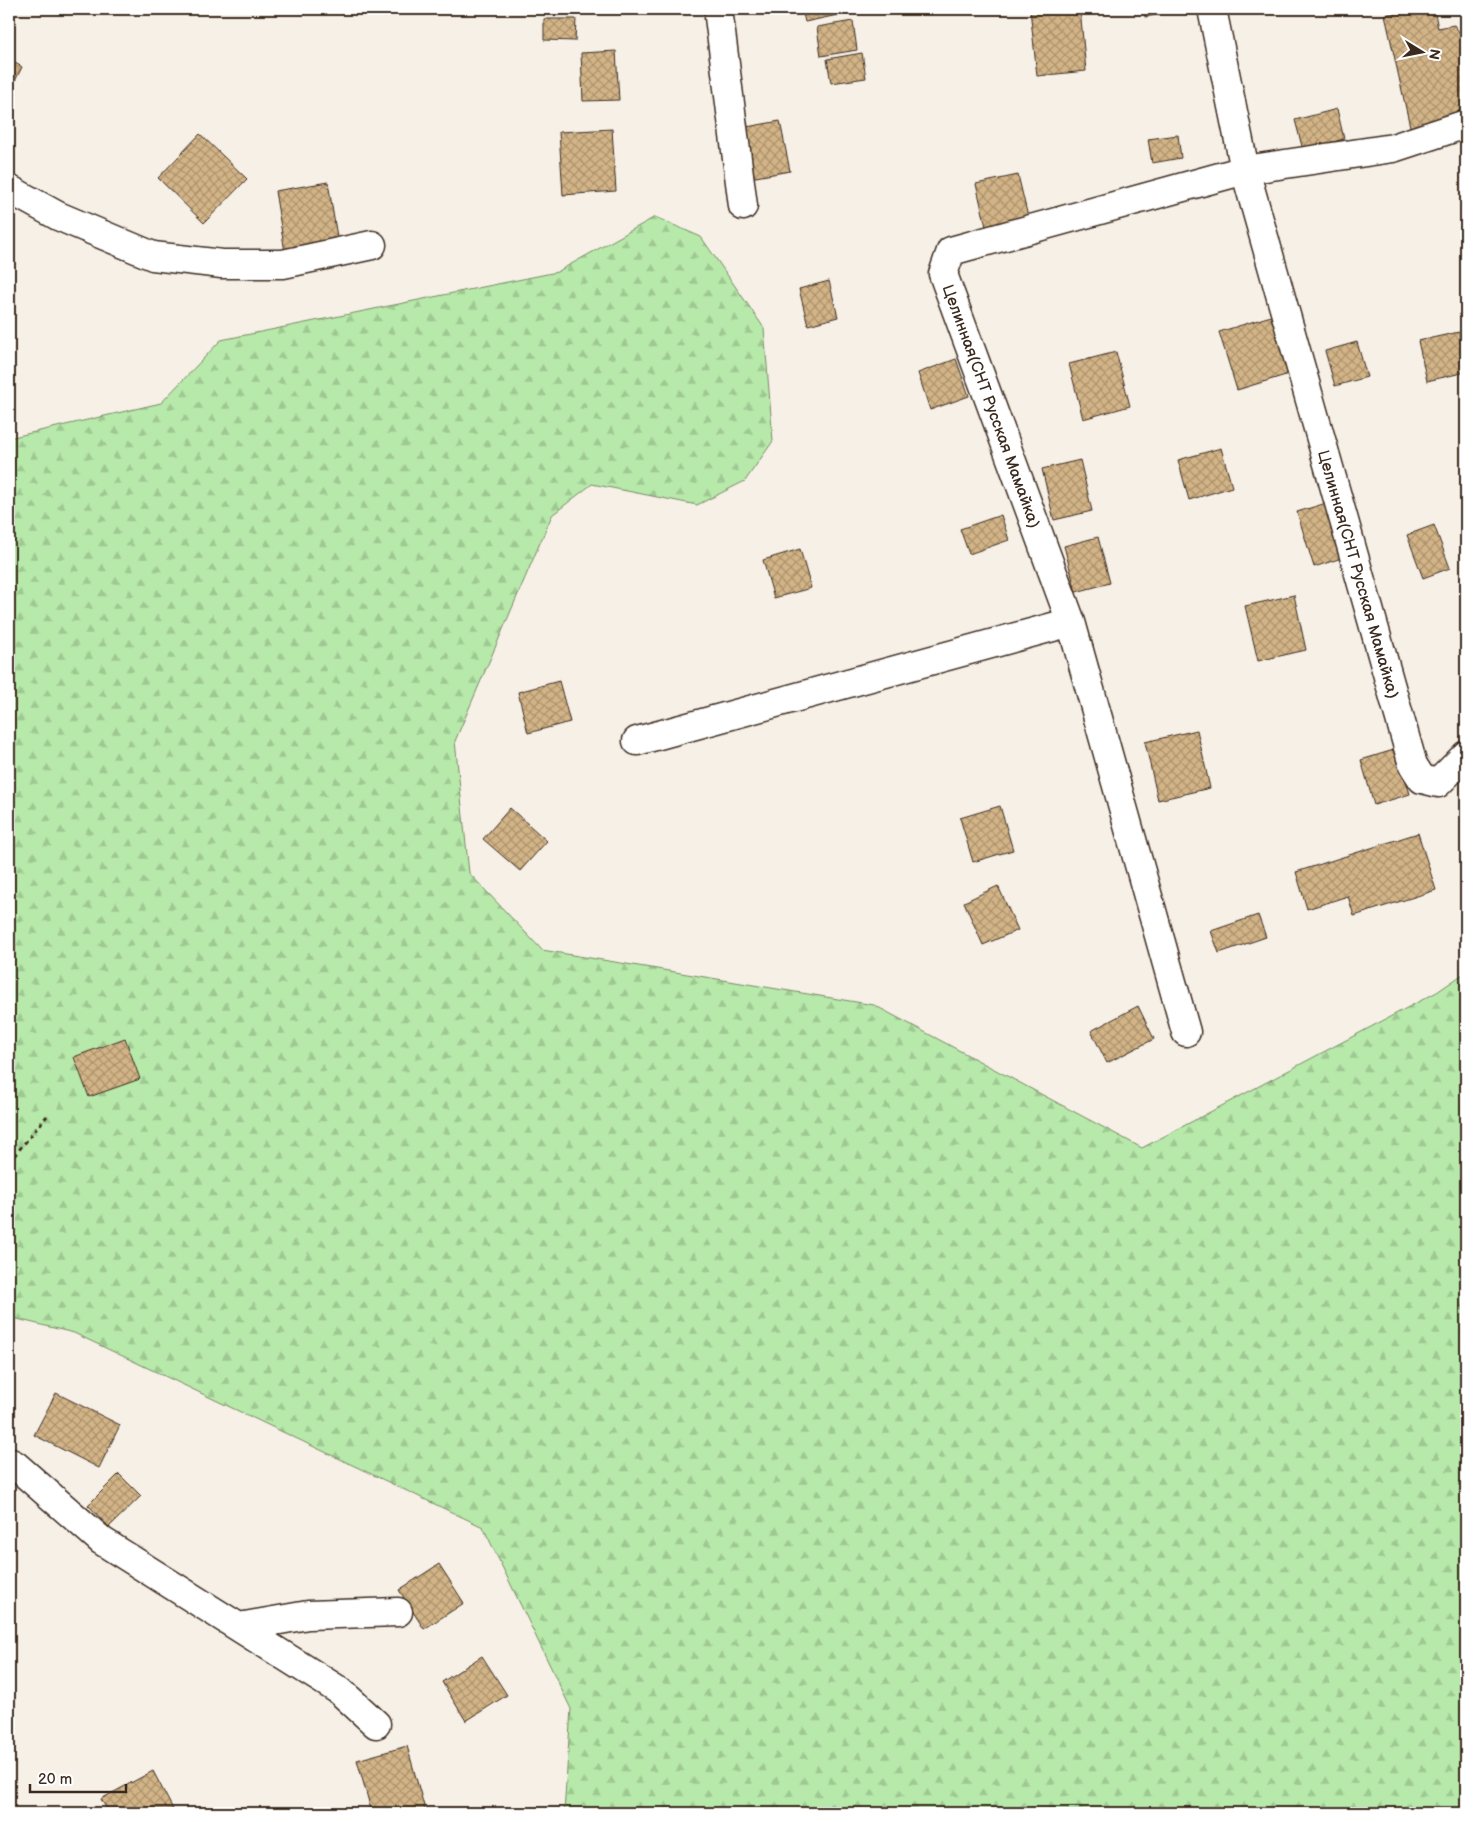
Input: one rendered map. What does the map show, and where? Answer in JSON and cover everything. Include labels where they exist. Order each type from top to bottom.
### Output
[{"type":"street","points":[[718,9],[743,206]]},
{"type":"street","name":"Целинная(СНТ Русская Мамайка)","points":[[1212,9],[1244,170],[1413,765],[1422,778],[1438,782],[1466,754]]},
{"type":"street","name":"Целинная(СНТ Русская Мамайка)","points":[[1071,622],[943,274],[951,251],[1244,170],[1392,148],[1466,124]]},
{"type":"street","points":[[9,189],[58,216],[153,256],[222,264],[283,264],[372,244]]},
{"type":"street","points":[[638,741],[1071,622],[1186,1032]]},
{"type":"street","points":[[9,1462],[16,1465],[102,1541],[340,1691],[376,1724]]},
{"type":"street","points":[[239,1627],[308,1615],[398,1612]]},
{"type":"path","points":[[9,1162],[47,1116]]},
{"type":"green space","points":[[655,217],[701,237],[764,328],[773,441],[745,481],[697,505],[592,484],[552,515],[455,741],[469,873],[542,950],[874,1005],[1142,1148],[1437,992],[1466,972],[1466,1813],[564,1813],[571,1709],[483,1527],[74,1333],[9,1317],[9,438],[161,403],[221,340],[557,272]]},
{"type":"building","points":[[553,9],[582,9],[554,15]]},
{"type":"building","points":[[802,9],[861,9],[861,10],[805,22]]},
{"type":"building","points":[[1030,9],[1080,9],[1086,71],[1037,76]]},
{"type":"building","points":[[1143,9],[1166,9],[1167,13],[1145,17]]},
{"type":"building","points":[[1411,9],[1434,9],[1438,28],[1454,25],[1463,37],[1466,49],[1466,118],[1411,131],[1385,15]]},
{"type":"building","points":[[544,19],[576,19],[575,41],[544,40]]},
{"type":"building","points":[[853,21],[857,50],[821,56],[817,27]]},
{"type":"building","points":[[616,51],[619,100],[583,101],[581,53]]},
{"type":"building","points":[[862,53],[866,78],[831,83],[827,59]]},
{"type":"building","points":[[9,59],[22,67],[9,93]]},
{"type":"building","points":[[1337,109],[1344,139],[1303,150],[1295,120]]},
{"type":"building","points":[[780,121],[790,171],[750,178],[741,128]]},
{"type":"building","points":[[612,129],[616,191],[563,195],[559,132]]},
{"type":"building","points":[[200,134],[247,179],[204,223],[158,178]]},
{"type":"building","points":[[1178,135],[1181,158],[1152,163],[1148,139]]},
{"type":"building","points":[[1018,175],[1029,221],[987,231],[976,184]]},
{"type":"building","points":[[328,182],[338,243],[285,252],[275,191]]},
{"type":"building","points":[[829,281],[838,317],[808,325],[799,289]]},
{"type":"building","points":[[1271,316],[1289,374],[1237,390],[1219,332]]},
{"type":"building","points":[[1459,332],[1466,372],[1427,381],[1418,341]]},
{"type":"building","points":[[1357,342],[1367,377],[1335,386],[1325,351]]},
{"type":"building","points":[[1116,352],[1130,406],[1083,419],[1069,364]]},
{"type":"building","points":[[956,359],[969,396],[930,410],[918,373]]},
{"type":"building","points":[[1221,448],[1232,487],[1189,500],[1178,460]]},
{"type":"building","points":[[1080,460],[1092,511],[1054,520],[1042,469]]},
{"type":"building","points":[[1333,501],[1351,555],[1314,567],[1297,512]]},
{"type":"building","points":[[1001,515],[1009,540],[969,554],[960,529]]},
{"type":"building","points":[[1434,525],[1450,568],[1423,578],[1407,535]]},
{"type":"building","points":[[1098,537],[1110,583],[1076,592],[1064,546]]},
{"type":"building","points":[[800,549],[811,588],[774,598],[763,560]]},
{"type":"building","points":[[1294,595],[1306,650],[1258,661],[1245,606]]},
{"type":"building","points":[[559,681],[570,722],[528,733],[518,692]]},
{"type":"building","points":[[1197,730],[1210,788],[1158,800],[1145,742]]},
{"type":"building","points":[[1397,749],[1410,794],[1374,805],[1361,760]]},
{"type":"building","points":[[1000,806],[1013,850],[973,862],[960,818]]},
{"type":"building","points":[[510,808],[547,841],[520,871],[483,839]]},
{"type":"building","points":[[1418,833],[1436,890],[1354,916],[1348,896],[1307,909],[1296,872]]},
{"type":"building","points":[[998,886],[1018,930],[983,945],[964,902]]},
{"type":"building","points":[[1258,915],[1266,937],[1219,953],[1211,931]]},
{"type":"building","points":[[1138,1006],[1154,1039],[1107,1063],[1091,1031]]},
{"type":"building","points":[[125,1038],[140,1079],[89,1097],[74,1057]]},
{"type":"building","points":[[56,1393],[120,1425],[99,1468],[34,1435]]},
{"type":"building","points":[[119,1474],[141,1496],[109,1527],[88,1505]]},
{"type":"building","points":[[439,1564],[464,1603],[424,1629],[399,1590]]},
{"type":"building","points":[[482,1656],[507,1695],[466,1721],[442,1682]]},
{"type":"building","points":[[407,1746],[426,1813],[372,1813],[357,1760]]},
{"type":"building","points":[[153,1771],[175,1813],[109,1813],[101,1799]]}]
